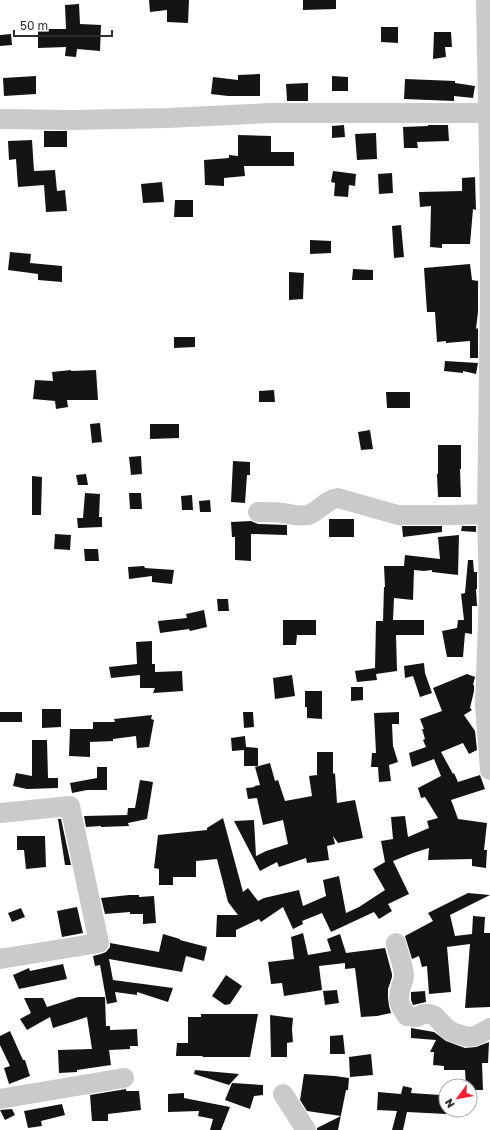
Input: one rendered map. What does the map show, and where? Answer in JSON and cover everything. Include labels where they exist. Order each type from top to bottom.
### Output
[{"type":"street","points":[[486,0],[490,294],[487,514],[489,593],[485,705],[490,770]]},
{"type":"street","points":[[0,119],[71,120],[168,118],[270,113],[488,113]]},
{"type":"street","points":[[258,512],[282,513],[299,516],[308,515],[332,499],[338,498],[398,515],[487,514]]},
{"type":"street","points":[[0,813],[70,806],[99,943],[0,959]]},
{"type":"street","points":[[396,942],[398,953],[402,962],[404,979],[399,999],[400,1006],[407,1016],[417,1017],[424,1014],[430,1014],[435,1016],[452,1032],[468,1037],[490,1028]]},
{"type":"street","points":[[0,1099],[124,1078]]},
{"type":"street","points":[[283,1094],[306,1130]]},
{"type":"building","points":[[149,0],[189,0],[188,23],[167,22],[167,10],[150,12]]},
{"type":"building","points":[[303,0],[336,0],[336,9],[303,10]]},
{"type":"building","points":[[79,4],[80,24],[101,25],[100,51],[77,49],[76,57],[65,56],[66,47],[38,48],[38,29],[66,29],[65,5]]},
{"type":"building","points":[[381,27],[398,27],[398,43],[381,42]]},
{"type":"building","points":[[434,32],[451,32],[452,47],[445,47],[446,57],[433,59]]},
{"type":"building","points":[[11,34],[12,45],[0,46],[0,35]]},
{"type":"building","points":[[260,74],[260,96],[228,96],[211,94],[213,77],[238,80],[238,75]]},
{"type":"building","points":[[36,76],[36,94],[4,96],[3,78]]},
{"type":"building","points":[[332,76],[348,77],[348,91],[332,91]]},
{"type":"building","points":[[405,79],[455,81],[455,83],[475,86],[473,98],[454,96],[454,101],[404,99]]},
{"type":"building","points":[[308,83],[308,101],[287,101],[286,84]]},
{"type":"building","points":[[344,125],[345,137],[332,138],[332,126]]},
{"type":"building","points":[[448,125],[449,141],[417,142],[418,148],[404,148],[403,127]]},
{"type":"building","points":[[44,131],[67,131],[67,147],[44,147]]},
{"type":"building","points":[[376,133],[377,159],[357,160],[355,134]]},
{"type":"building","points":[[238,135],[271,136],[271,152],[294,152],[294,166],[244,166],[245,176],[224,178],[224,186],[205,185],[204,160],[229,158],[229,155],[238,156]]},
{"type":"building","points":[[32,140],[34,171],[55,170],[57,191],[65,190],[67,211],[46,212],[44,185],[18,187],[16,159],[9,160],[8,141]]},
{"type":"building","points":[[333,171],[356,174],[355,186],[349,185],[348,197],[334,196],[335,183],[331,182]]},
{"type":"building","points":[[392,173],[393,193],[379,194],[378,174]]},
{"type":"building","points":[[475,177],[476,210],[473,209],[470,244],[442,244],[442,248],[430,247],[431,206],[420,207],[419,192],[462,191],[462,178]]},
{"type":"building","points":[[162,182],[164,202],[143,203],[141,184]]},
{"type":"building","points":[[175,200],[193,200],[193,217],[174,217]]},
{"type":"building","points":[[401,225],[404,257],[394,258],[392,226]]},
{"type":"building","points":[[310,240],[331,241],[331,253],[310,254]]},
{"type":"building","points":[[10,252],[31,254],[30,263],[62,266],[62,282],[38,280],[38,274],[8,270]]},
{"type":"building","points":[[470,264],[472,280],[478,281],[478,312],[476,329],[478,328],[478,358],[470,358],[470,341],[446,343],[446,341],[437,342],[435,312],[427,312],[424,268]]},
{"type":"building","points":[[353,269],[373,270],[373,280],[352,280]]},
{"type":"building","points":[[289,272],[304,273],[303,299],[289,300]]},
{"type":"building","points":[[174,337],[195,337],[195,347],[174,348]]},
{"type":"building","points":[[445,361],[478,363],[476,374],[463,371],[463,373],[444,371]]},
{"type":"building","points":[[96,370],[98,400],[67,400],[68,407],[56,409],[55,401],[33,399],[35,380],[53,381],[52,372]]},
{"type":"building","points":[[274,390],[275,402],[259,402],[259,391]]},
{"type":"building","points":[[386,392],[410,392],[410,408],[387,408]]},
{"type":"building","points":[[100,423],[102,442],[92,443],[90,424]]},
{"type":"building","points":[[150,424],[179,424],[179,438],[150,439]]},
{"type":"building","points":[[370,430],[373,449],[361,450],[358,432]]},
{"type":"building","points":[[438,445],[461,445],[461,497],[438,497]]},
{"type":"building","points":[[141,456],[142,474],[131,475],[129,457]]},
{"type":"building","points":[[233,461],[250,462],[250,475],[247,475],[245,503],[231,502]]},
{"type":"building","points":[[86,474],[88,485],[78,485],[76,475]]},
{"type":"building","points":[[32,476],[42,477],[41,515],[32,515]]},
{"type":"building","points":[[85,493],[100,494],[99,517],[102,517],[102,527],[78,528],[77,518],[83,518]]},
{"type":"building","points":[[129,493],[141,493],[142,509],[130,509]]},
{"type":"building","points":[[192,495],[193,510],[182,510],[181,496]]},
{"type":"building","points":[[210,500],[211,512],[200,512],[199,501]]},
{"type":"building","points":[[329,519],[354,519],[354,537],[329,537]]},
{"type":"building","points":[[251,521],[258,524],[287,525],[287,535],[251,534],[251,561],[235,560],[235,537],[232,537],[231,522]]},
{"type":"building","points":[[402,526],[442,526],[442,532],[403,537]]},
{"type":"building","points":[[462,526],[476,526],[476,532],[461,531]]},
{"type":"building","points":[[55,534],[71,535],[70,550],[54,549]]},
{"type":"building","points":[[459,535],[458,575],[432,572],[432,570],[414,570],[413,600],[394,598],[393,620],[424,620],[424,635],[396,635],[397,671],[376,674],[377,680],[357,682],[355,671],[375,668],[376,621],[383,621],[385,587],[384,566],[404,566],[405,555],[440,559],[438,537]]},
{"type":"building","points":[[84,549],[98,549],[99,561],[85,561]]},
{"type":"building","points":[[468,560],[473,560],[474,572],[477,572],[477,606],[472,606],[472,634],[465,633],[463,657],[447,657],[442,631],[457,628],[458,620],[464,620],[461,594],[465,593]]},
{"type":"building","points":[[144,566],[145,568],[174,570],[172,584],[152,582],[152,576],[129,579],[128,567]]},
{"type":"building","points":[[217,599],[228,599],[229,611],[218,611]]},
{"type":"building","points":[[204,610],[207,627],[190,631],[189,629],[160,633],[158,621],[187,618],[186,614]]},
{"type":"building","points":[[283,620],[316,620],[316,635],[297,635],[296,645],[283,645]]},
{"type":"building","points":[[152,641],[152,664],[155,664],[155,672],[182,671],[183,691],[153,693],[155,688],[140,688],[140,675],[111,678],[109,667],[137,664],[136,642]]},
{"type":"building","points":[[424,663],[425,673],[432,693],[420,697],[413,676],[405,678],[404,666]]},
{"type":"building","points":[[467,674],[475,677],[473,685],[474,691],[470,708],[472,710],[464,715],[475,731],[477,750],[469,754],[463,743],[441,752],[458,782],[480,775],[485,789],[451,800],[458,819],[487,823],[484,850],[487,850],[486,868],[472,866],[472,859],[428,860],[429,848],[393,861],[409,894],[388,904],[392,911],[379,919],[374,912],[331,932],[322,913],[302,921],[303,924],[293,929],[283,907],[261,922],[259,919],[236,930],[236,937],[216,937],[217,915],[238,915],[228,902],[217,859],[196,861],[196,877],[173,877],[173,885],[159,885],[159,869],[154,868],[158,835],[207,830],[207,828],[223,818],[243,892],[248,888],[258,901],[264,898],[299,890],[303,906],[326,896],[323,880],[339,876],[346,913],[359,907],[385,890],[373,869],[385,862],[381,841],[393,839],[391,817],[405,816],[408,837],[429,828],[427,821],[438,818],[425,797],[421,798],[418,788],[441,776],[434,759],[412,767],[409,753],[426,747],[423,740],[425,739],[422,729],[424,729],[420,719],[442,711],[433,688]]},
{"type":"building","points":[[292,675],[295,696],[275,699],[273,678]]},
{"type":"building","points":[[351,687],[363,687],[363,700],[351,701]]},
{"type":"building","points":[[305,691],[322,691],[322,719],[307,718]]},
{"type":"building","points":[[42,709],[61,709],[61,727],[42,728]]},
{"type":"building","points":[[0,712],[22,712],[22,722],[0,722]]},
{"type":"building","points":[[243,712],[253,712],[254,727],[244,728]]},
{"type":"building","points":[[399,712],[399,724],[392,724],[393,746],[398,762],[389,765],[391,781],[379,782],[378,767],[371,767],[372,753],[376,753],[374,713]]},
{"type":"building","points":[[152,715],[151,719],[154,720],[149,747],[137,748],[136,736],[113,739],[113,741],[90,742],[90,757],[69,756],[70,729],[93,729],[93,722],[115,722],[114,719]]},
{"type":"building","points":[[245,736],[246,747],[258,748],[258,766],[244,766],[244,750],[232,751],[231,738]]},
{"type":"building","points":[[32,740],[47,740],[48,778],[58,778],[58,788],[27,789],[13,786],[16,773],[32,776]]},
{"type":"building","points":[[317,752],[333,752],[333,774],[335,773],[337,803],[355,800],[363,838],[338,843],[333,836],[335,844],[327,846],[329,860],[307,863],[306,858],[279,867],[277,862],[260,871],[234,821],[254,820],[256,856],[288,844],[283,820],[263,825],[257,798],[248,799],[246,788],[260,785],[255,767],[270,763],[275,781],[278,780],[285,801],[312,796],[309,776],[317,775]]},
{"type":"building","points":[[97,767],[107,767],[107,790],[87,790],[72,793],[70,783],[97,778]]},
{"type":"building","points":[[140,780],[153,782],[147,819],[128,823],[129,826],[86,827],[84,816],[127,815],[127,817],[128,808],[135,808]]},
{"type":"building","points":[[58,819],[61,819],[71,865],[65,865]]},
{"type":"building","points":[[17,836],[45,836],[46,867],[26,869],[24,850],[17,850]]},
{"type":"building","points":[[468,893],[490,895],[450,915],[455,936],[472,934],[473,916],[485,917],[484,933],[490,933],[490,1007],[465,1008],[470,944],[447,947],[451,992],[429,994],[427,966],[422,967],[419,956],[412,959],[405,936],[433,921],[428,913]]},
{"type":"building","points":[[139,895],[139,897],[154,896],[156,923],[143,924],[143,914],[130,914],[130,912],[105,914],[101,898]]},
{"type":"building","points":[[77,907],[83,933],[62,937],[57,911]]},
{"type":"building","points":[[21,908],[25,917],[12,922],[8,913]]},
{"type":"building","points":[[303,933],[308,955],[331,951],[327,939],[340,934],[346,953],[385,948],[392,974],[388,989],[391,1013],[361,1017],[355,968],[345,969],[345,963],[319,966],[322,990],[284,996],[282,983],[271,984],[268,962],[294,959],[291,937]]},
{"type":"building","points":[[163,934],[207,947],[204,961],[186,956],[182,972],[109,959],[113,980],[173,988],[168,1002],[137,992],[137,995],[115,992],[117,1002],[107,1004],[100,965],[95,966],[93,956],[106,952],[110,947],[110,943],[159,952]]},
{"type":"building","points":[[63,964],[67,979],[19,989],[13,975],[29,968],[30,971]]},
{"type":"building","points":[[226,975],[242,986],[230,1004],[225,1005],[212,996]]},
{"type":"building","points":[[337,990],[339,1003],[325,1005],[323,991]]},
{"type":"building","points":[[425,991],[426,1002],[413,1005],[411,1000],[411,992]]},
{"type":"building","points":[[78,997],[105,997],[106,1026],[110,1026],[110,1030],[137,1029],[138,1046],[130,1046],[130,1049],[109,1050],[111,1065],[77,1070],[77,1072],[59,1073],[58,1050],[92,1049],[87,1017],[53,1028],[50,1017],[27,1030],[20,1019],[31,1013],[24,998],[43,998],[47,1007]]},
{"type":"building","points":[[201,1014],[258,1014],[250,1057],[176,1056],[177,1043],[188,1043],[188,1017],[201,1017]]},
{"type":"building","points":[[270,1015],[293,1018],[293,1042],[287,1043],[287,1057],[271,1057]]},
{"type":"building","points":[[411,1028],[434,1032],[446,1041],[465,1048],[476,1047],[489,1042],[488,1063],[482,1063],[483,1090],[478,1090],[478,1078],[466,1078],[465,1070],[444,1070],[444,1066],[433,1065],[434,1052],[430,1052],[436,1040],[411,1038]]},
{"type":"building","points":[[10,1031],[23,1060],[25,1060],[30,1076],[9,1084],[4,1068],[10,1066],[0,1045],[0,1036]]},
{"type":"building","points":[[343,1035],[345,1054],[330,1054],[330,1036]]},
{"type":"building","points":[[371,1054],[373,1075],[350,1077],[349,1057]]},
{"type":"building","points":[[195,1070],[239,1074],[229,1085],[194,1074]]},
{"type":"building","points":[[304,1074],[349,1078],[348,1090],[346,1090],[341,1116],[307,1111],[300,1100]]},
{"type":"building","points":[[232,1083],[263,1085],[263,1095],[254,1096],[250,1109],[225,1100]]},
{"type":"building","points":[[403,1086],[412,1088],[411,1093],[438,1095],[438,1114],[407,1112],[403,1130],[392,1130],[397,1111],[377,1110],[378,1092],[401,1094]]},
{"type":"building","points":[[126,1089],[126,1091],[139,1091],[141,1110],[108,1114],[108,1121],[92,1121],[90,1095]]},
{"type":"building","points":[[184,1093],[184,1098],[230,1107],[221,1130],[210,1130],[213,1119],[198,1116],[199,1111],[168,1112],[168,1094]]},
{"type":"building","points":[[62,1104],[65,1115],[41,1121],[42,1126],[28,1128],[24,1111]]},
{"type":"building","points":[[12,1109],[15,1115],[5,1120],[0,1110]]},
{"type":"building","points":[[341,1116],[338,1130],[317,1130],[317,1128]]}]
